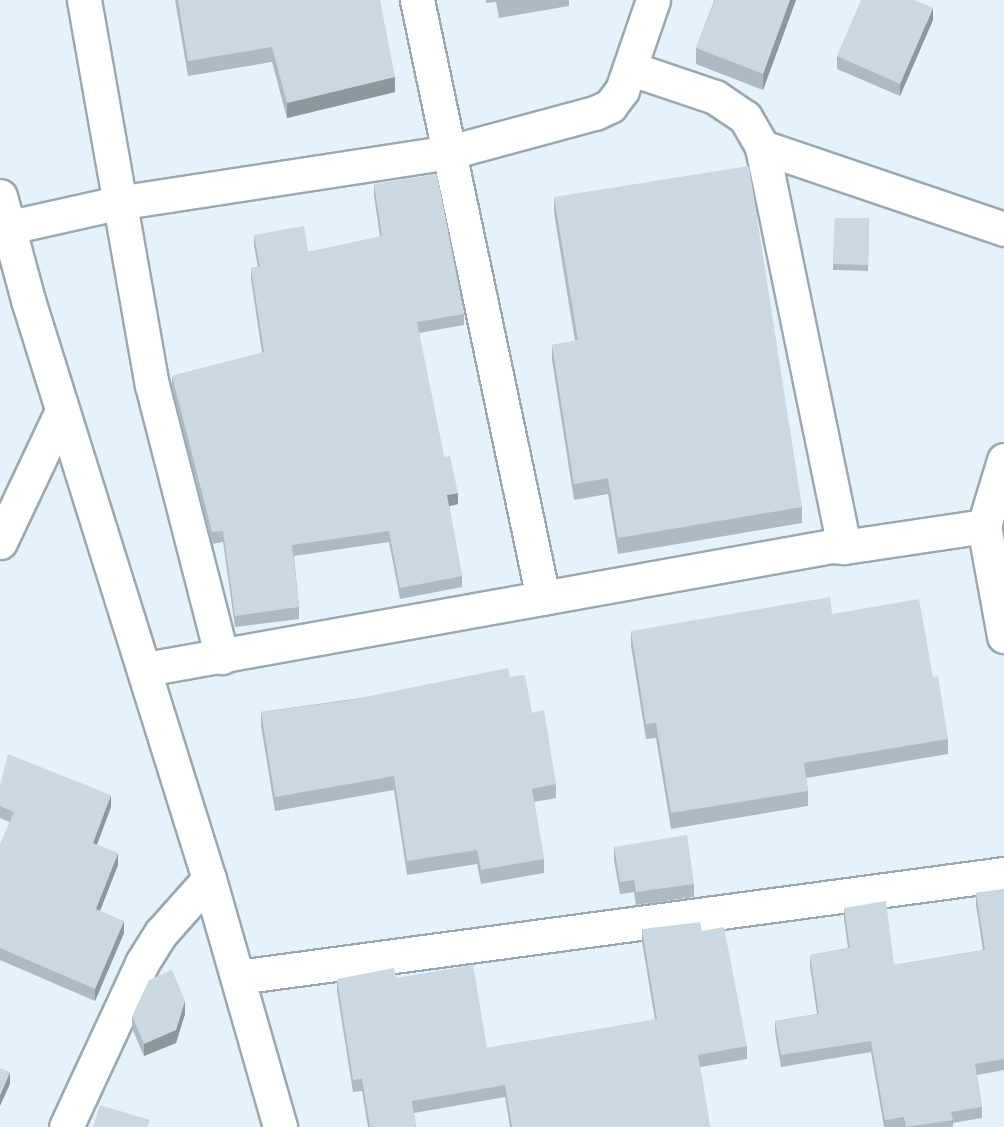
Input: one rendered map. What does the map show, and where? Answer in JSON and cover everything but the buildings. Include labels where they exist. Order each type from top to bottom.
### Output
[{"type":"street","points":[[84,0],[117,202],[152,385],[222,657]]},
{"type":"street","points":[[417,0],[543,598]]},
{"type":"street","points":[[10,227],[117,202],[450,152],[595,113],[610,106],[632,69],[654,0]]},
{"type":"street","points":[[632,69],[715,97],[745,117],[762,147],[844,547]]},
{"type":"street","points":[[762,147],[1004,229]]},
{"type":"street","points":[[0,196],[62,411],[146,669],[238,977],[280,1127]]},
{"type":"street","points":[[0,542],[62,411]]},
{"type":"street","points":[[1004,460],[984,526],[1004,636]]},
{"type":"street","points":[[146,669],[832,546],[844,547],[984,526]]},
{"type":"street","points":[[238,977],[1004,874]]},
{"type":"street","points":[[66,1127],[142,963],[161,933],[209,879]]}]
